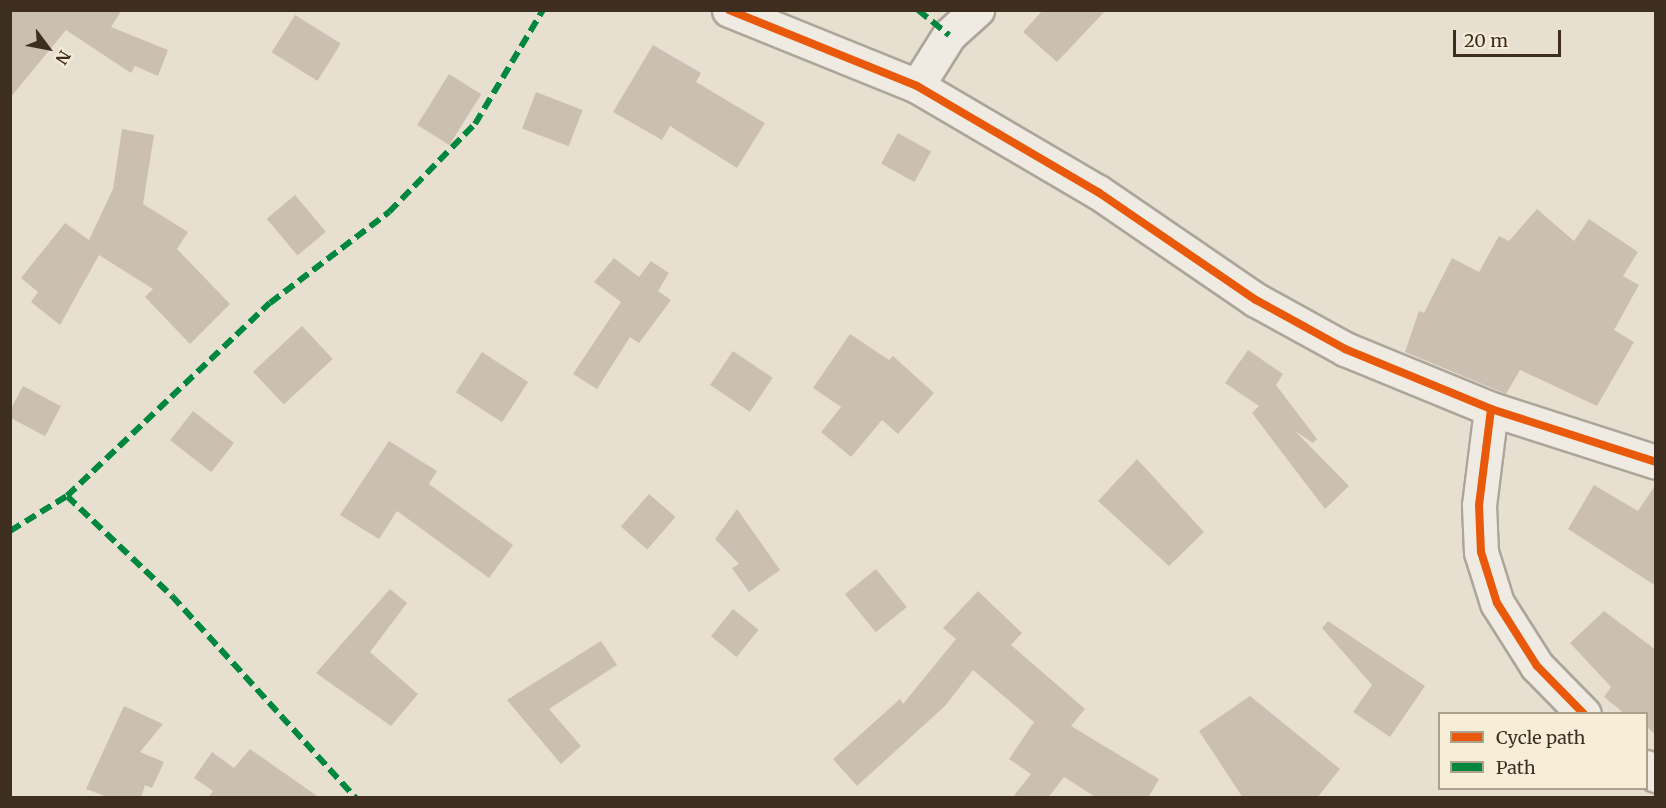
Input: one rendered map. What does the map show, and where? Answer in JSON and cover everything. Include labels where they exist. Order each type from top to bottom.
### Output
[{"type":"street","points":[[729,10],[916,86],[1098,192],[1256,300],[1345,349],[1491,409],[1656,462]]},
{"type":"street","points":[[916,86],[949,35],[977,10]]},
{"type":"street","points":[[1491,409],[1479,505],[1481,552],[1497,603],[1537,666],[1582,712]]},
{"type":"building","points":[[10,10],[122,10],[111,27],[168,50],[158,76],[135,66],[131,73],[66,30],[10,98]]},
{"type":"building","points":[[1043,10],[1106,10],[1057,62],[1023,32]]},
{"type":"building","points":[[295,15],[341,44],[317,81],[272,52]]},
{"type":"building","points":[[653,45],[701,73],[696,82],[765,123],[737,168],[670,126],[662,140],[613,112]]},
{"type":"building","points":[[449,74],[481,94],[449,145],[417,125]]},
{"type":"building","points":[[536,92],[583,110],[569,146],[522,128]]},
{"type":"building","points":[[122,129],[154,135],[143,204],[188,232],[177,249],[230,304],[190,344],[145,297],[153,289],[99,255],[60,325],[31,302],[38,292],[21,278],[65,223],[89,240],[113,189]]},
{"type":"building","points":[[898,133],[931,151],[914,182],[881,164]]},
{"type":"building","points":[[295,195],[326,232],[298,256],[267,219]]},
{"type":"building","points":[[1537,209],[1574,241],[1589,219],[1638,252],[1623,276],[1639,285],[1614,330],[1634,342],[1597,406],[1520,370],[1506,394],[1405,352],[1419,311],[1424,313],[1452,258],[1479,272],[1499,236],[1509,241]]},
{"type":"building","points":[[614,258],[639,277],[651,261],[669,273],[658,291],[671,300],[639,343],[630,337],[597,389],[573,374],[621,302],[594,282]]},
{"type":"building","points":[[302,326],[333,359],[284,405],[253,372]]},
{"type":"building","points":[[850,334],[889,360],[893,356],[934,393],[898,434],[882,420],[851,457],[821,432],[841,407],[813,388]]},
{"type":"building","points":[[1248,350],[1283,374],[1276,385],[1317,439],[1313,443],[1295,431],[1349,486],[1325,509],[1252,413],[1259,406],[1225,383]]},
{"type":"building","points":[[733,351],[773,378],[750,412],[710,385]]},
{"type":"building","points":[[482,352],[528,382],[502,422],[456,392]]},
{"type":"building","points":[[23,386],[61,406],[45,436],[10,418],[10,410]]},
{"type":"building","points":[[193,411],[234,443],[211,472],[170,440]]},
{"type":"building","points":[[389,441],[437,471],[429,484],[513,545],[489,578],[397,511],[379,539],[340,515]]},
{"type":"building","points":[[1137,459],[1204,532],[1169,566],[1098,501]]},
{"type":"building","points":[[1656,484],[1656,586],[1568,529],[1594,485],[1638,511]]},
{"type":"building","points":[[649,494],[675,517],[647,549],[621,526]]},
{"type":"building","points":[[737,509],[780,570],[749,592],[732,568],[739,564],[715,539]]},
{"type":"building","points":[[876,569],[907,607],[876,632],[845,594]]},
{"type":"building","points":[[390,589],[407,603],[370,652],[418,694],[391,726],[316,673]]},
{"type":"building","points":[[978,591],[1022,633],[1011,645],[1085,709],[1071,726],[1159,779],[1148,798],[1097,798],[1064,777],[1048,798],[1012,798],[1031,774],[1009,759],[1034,722],[973,670],[945,706],[857,786],[833,759],[900,699],[903,704],[956,639],[943,628]]},
{"type":"building","points":[[733,609],[759,630],[737,657],[711,636]]},
{"type":"building","points":[[1604,611],[1656,650],[1656,735],[1648,728],[1648,712],[1623,712],[1604,697],[1611,687],[1570,643]]},
{"type":"building","points":[[1328,621],[1425,686],[1390,737],[1353,712],[1372,685],[1322,628]]},
{"type":"building","points":[[601,641],[617,665],[549,709],[581,746],[561,764],[507,700]]},
{"type":"building","points":[[1250,696],[1340,769],[1317,798],[1243,798],[1199,731]]},
{"type":"building","points":[[124,706],[163,724],[140,752],[164,762],[152,788],[145,785],[141,798],[110,798],[86,789]]},
{"type":"building","points":[[250,749],[320,798],[208,798],[213,791],[194,778],[212,752],[234,768]]},
{"type":"marked path","points":[[10,531],[67,496],[270,303],[389,212],[475,124],[543,10]]},
{"type":"marked path","points":[[918,10],[949,35]]},
{"type":"marked path","points":[[67,496],[172,596],[356,798]]},
{"type":"cycle path","points":[[729,10],[917,86],[1098,192],[1256,300],[1345,349],[1491,409],[1656,462]]},
{"type":"cycle path","points":[[1491,409],[1479,505],[1481,552],[1497,603],[1537,666],[1582,712]]}]
